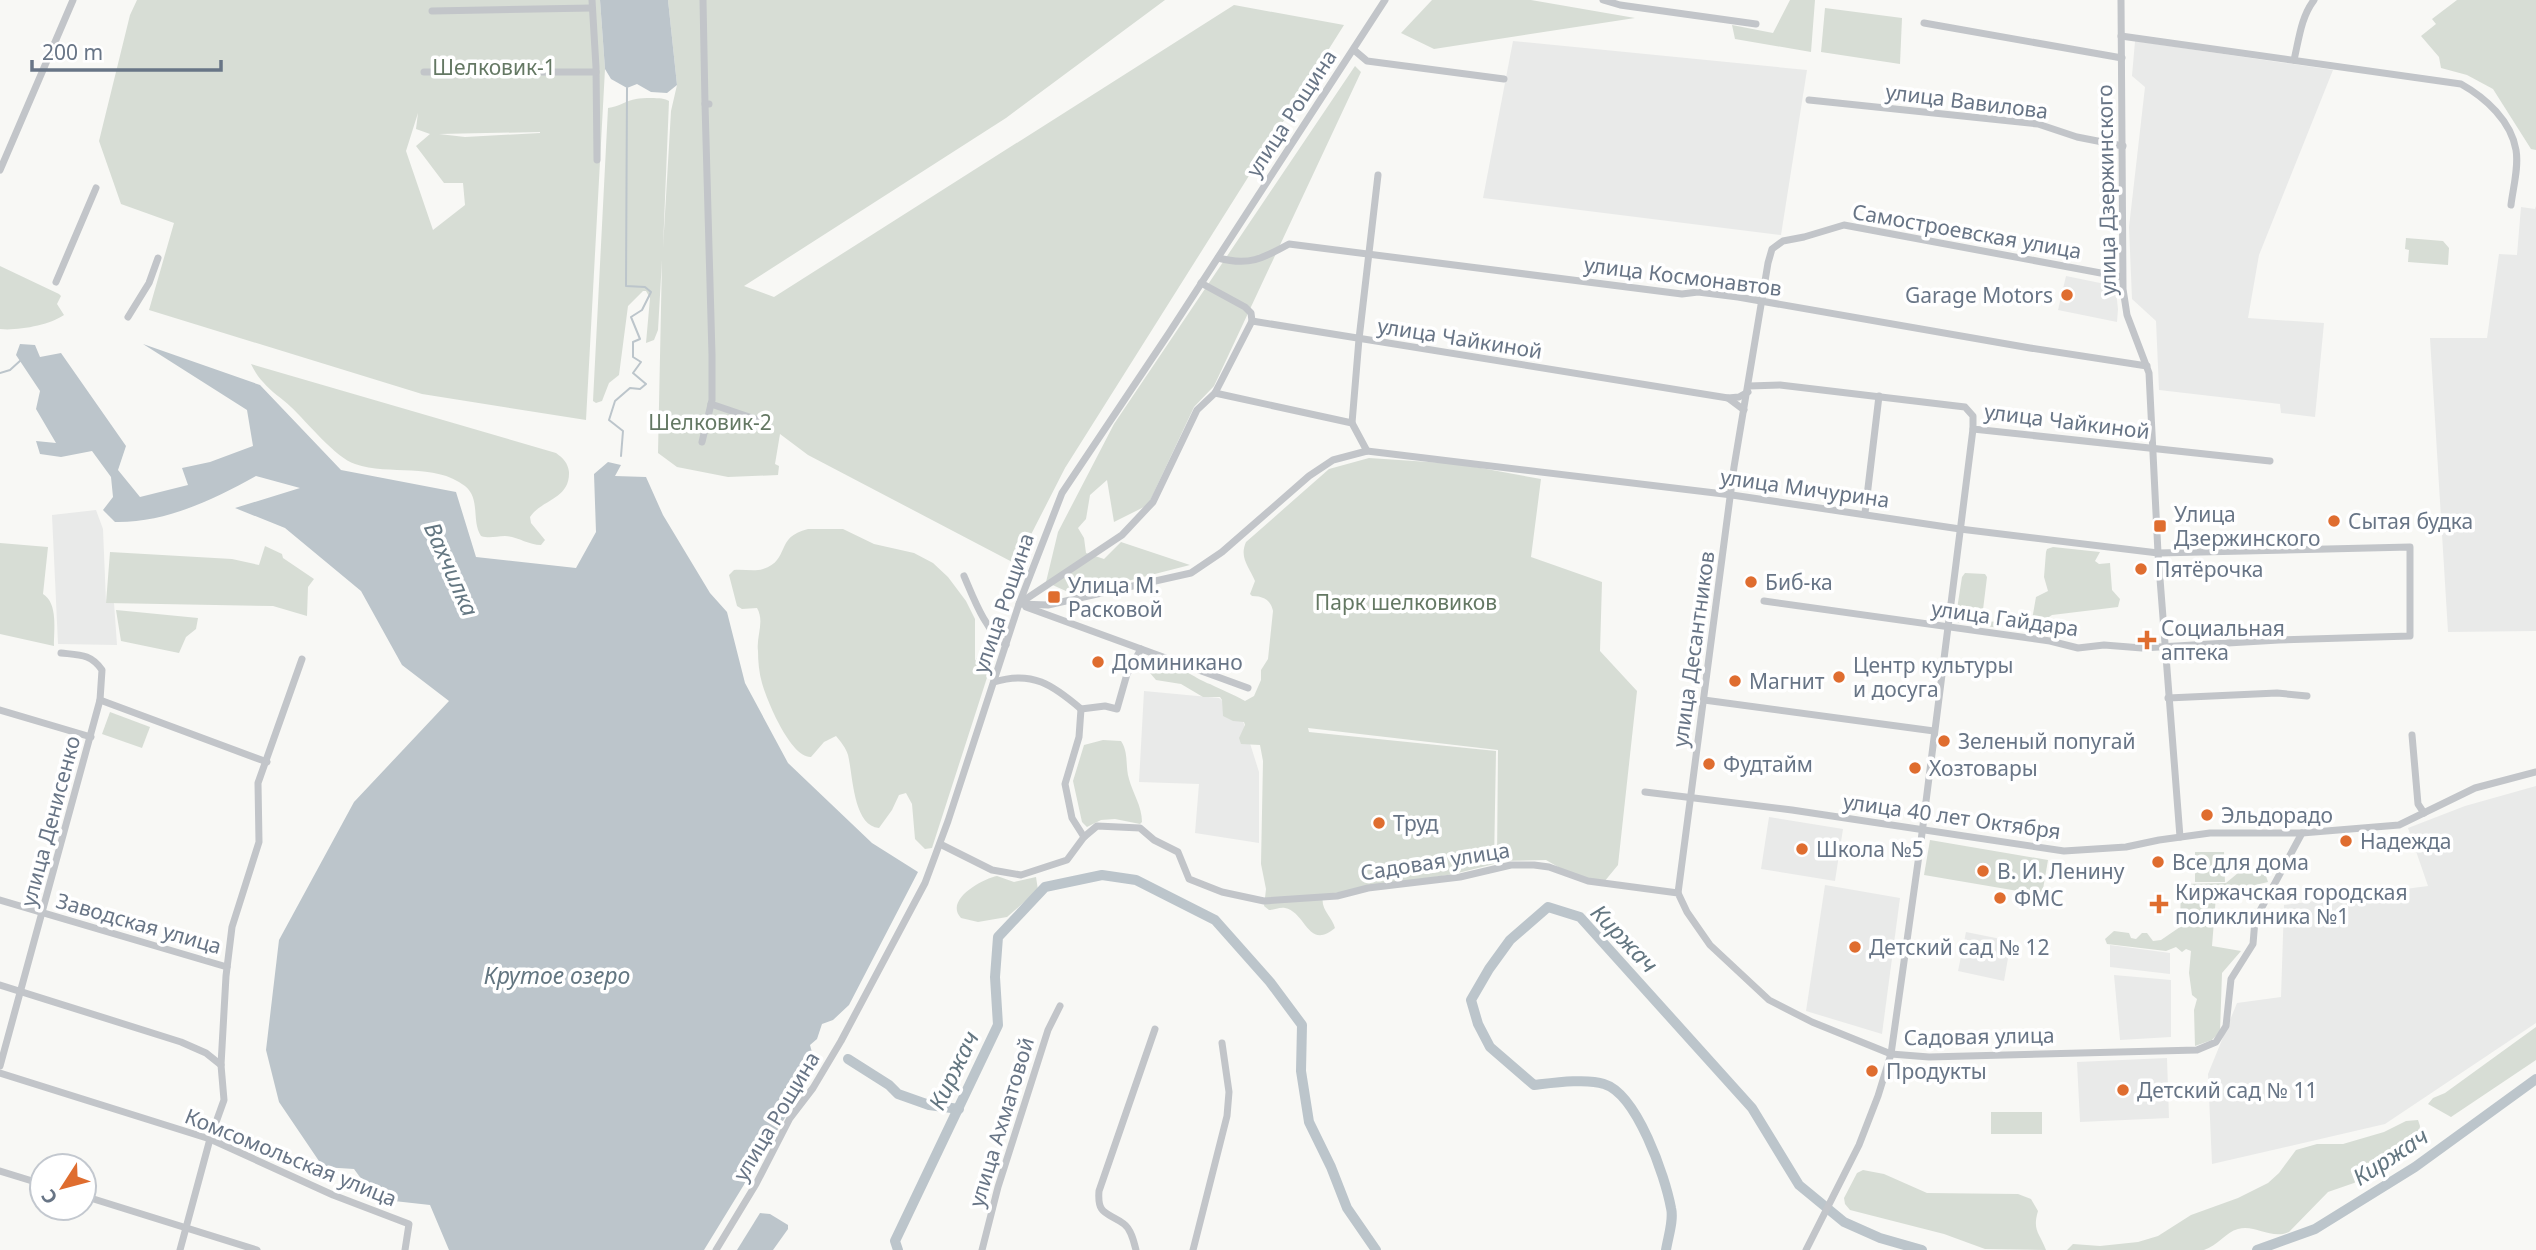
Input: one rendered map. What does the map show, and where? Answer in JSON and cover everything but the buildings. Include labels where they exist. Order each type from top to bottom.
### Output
[{"type":"street","points":[[0,170],[73,0]]},
{"type":"street","points":[[702,442],[710,404],[712,355],[703,0]]},
{"type":"street","name":"улица Рощина","points":[[716,1250],[756,1184],[790,1118],[813,1088],[841,1041],[925,883],[1019,604],[1062,493],[1385,0]]},
{"type":"street","points":[[1603,0],[1620,5],[1756,24]]},
{"type":"street","name":"улица Дзержинского","points":[[2121,0],[2122,277],[2127,315],[2147,366],[2164,647],[2180,837]]},
{"type":"street","points":[[2294,60],[2306,11],[2315,0]]},
{"type":"street","points":[[432,11],[592,4],[597,160]]},
{"type":"street","points":[[1924,23],[2122,58]]},
{"type":"street","points":[[2122,36],[2461,84],[2476,93],[2499,115],[2516,149],[2511,205]]},
{"type":"street","points":[[1354,50],[1367,61],[1504,79]]},
{"type":"street","points":[[424,72],[596,72]]},
{"type":"street","name":"улица Вавилова","points":[[1809,100],[2038,124],[2077,137],[2123,146]]},
{"type":"street","points":[[1019,604],[1048,606],[1191,573],[1222,552],[1309,476],[1333,460],[1367,451],[1352,423],[1378,175]]},
{"type":"street","points":[[56,282],[96,188]]},
{"type":"street","name":"Самостроевская улица","points":[[1760,302],[1772,249],[1783,241],[1844,225],[2122,277]]},
{"type":"street","name":"улица Космонавтов","points":[[1217,258],[1239,263],[1269,255],[1289,244],[1671,293],[1698,292],[1738,297],[2147,366]]},
{"type":"street","points":[[128,317],[149,283],[158,258]]},
{"type":"street","points":[[1019,604],[1122,535],[1153,502],[1197,410],[1215,393],[1252,321],[1251,313],[1201,283]]},
{"type":"street","points":[[1749,389],[1760,302]]},
{"type":"street","name":"улица Чайкиной","points":[[1252,321],[1728,398],[1739,397],[1749,389],[1780,385],[1965,407],[1973,416],[1973,429],[2270,461]]},
{"type":"street","name":"улица Десантников","points":[[1678,893],[1749,389]]},
{"type":"street","points":[[1215,393],[1352,423]]},
{"type":"street","points":[[1865,513],[1879,396]]},
{"type":"street","name":"улица Чайкиной","points":[[1728,398],[1744,410]]},
{"type":"street","points":[[710,404],[761,421]]},
{"type":"street","points":[[1806,1250],[1846,1170],[1878,1096],[1891,1054],[1923,830],[1973,429]]},
{"type":"street","name":"улица Мичурина","points":[[1367,451],[1732,495],[1960,529],[2158,553],[2410,547],[2410,636]]},
{"type":"street","points":[[964,576],[981,613],[998,640],[1006,645]]},
{"type":"street","name":"улица Гайдара","points":[[1764,601],[2050,641],[2078,648],[2104,645],[2142,648],[2410,636]]},
{"type":"street","points":[[1019,604],[1248,688]]},
{"type":"street","points":[[1048,606],[1047,611],[1051,616]]},
{"type":"street","points":[[994,681],[1008,677],[1031,677],[1057,689],[1081,709],[1105,706],[1117,709],[1127,674],[1141,649]]},
{"type":"street","name":"улица Денисенко","points":[[0,1066],[100,700],[103,670],[95,660],[61,653]]},
{"type":"street","points":[[180,1250],[210,1139],[224,1100],[221,1065],[227,967],[232,927],[259,842],[258,783],[302,659]]},
{"type":"street","points":[[2168,698],[2277,693],[2307,696]]},
{"type":"street","points":[[100,700],[267,762]]},
{"type":"street","points":[[1704,700],[1934,732]]},
{"type":"street","points":[[940,844],[992,870],[1020,874],[1067,860],[1084,837],[1072,818],[1065,784],[1079,737],[1081,709]]},
{"type":"street","points":[[0,710],[91,737]]},
{"type":"street","points":[[2412,735],[2418,804],[2424,813]]},
{"type":"street","name":"улица 40 лет Октября","points":[[1645,792],[2064,851],[2126,847],[2180,837],[2223,833],[2302,833],[2399,825],[2475,788],[2536,772]]},
{"type":"street","name":"Садовая улица","points":[[1084,837],[1097,826],[1140,828],[1154,840],[1178,852],[1189,879],[1213,890],[1264,901],[1337,896],[1368,888],[1460,877],[1511,865],[1549,867],[1588,881],[1678,893],[1710,945],[1769,1000],[1812,1022],[1891,1054],[1929,1057],[2197,1051],[2216,1042],[2226,1026],[2231,979],[2252,944],[2255,920],[2302,833]]},
{"type":"street","name":"Заводская улица","points":[[0,900],[227,967]]},
{"type":"street","points":[[0,985],[181,1042],[206,1053],[221,1065]]},
{"type":"street","name":"улица Ахматовой","points":[[982,1250],[1048,1030],[1060,1006]]},
{"type":"street","points":[[1136,1250],[1127,1226],[1102,1212],[1098,1203],[1099,1191],[1155,1029]]},
{"type":"street","points":[[1193,1250],[1227,1116],[1229,1092],[1222,1043]]},
{"type":"street","name":"Комсомольская улица","points":[[0,1073],[210,1139],[333,1195],[409,1224],[405,1250]]},
{"type":"street","points":[[0,1171],[28,1180]]},
{"type":"street","points":[[98,1200],[257,1250]]},
{"type":"shaded area","points":[[1513,41],[1807,70],[1781,235],[1483,198]]},
{"type":"shaded area","points":[[2135,41],[2333,70],[2259,255],[2248,318],[2324,323],[2315,417],[2281,413],[2280,404],[2159,390],[2156,321],[2132,299],[2129,227],[2145,87],[2132,76]]},
{"type":"shaded area","points":[[2536,206],[2536,631],[2448,632],[2430,338],[2487,338],[2499,254],[2517,255],[2521,207],[2535,209]]},
{"type":"shaded area","points":[[2066,276],[2110,285],[2116,291],[2117,322],[2058,310]]},
{"type":"shaded area","points":[[96,510],[103,529],[106,602],[114,603],[117,645],[58,644],[52,515]]},
{"type":"shaded area","points":[[1144,691],[1219,698],[1242,718],[1259,772],[1259,843],[1195,833],[1199,784],[1139,782]]},
{"type":"shaded area","points":[[2536,786],[2536,1023],[2385,1124],[2212,1164],[2208,1074],[2237,1003],[2281,997],[2284,905],[2428,886],[2408,828],[2465,806]]},
{"type":"shaded area","name":"Школа №5","points":[[1769,817],[1843,829],[1835,881],[1761,869]]},
{"type":"shaded area","name":"Детский сад № 12","points":[[1825,885],[1900,898],[1882,1034],[1806,1011]]},
{"type":"shaded area","points":[[1966,932],[2011,941],[2004,981],[1958,971]]},
{"type":"shaded area","points":[[2110,945],[2170,953],[2170,974],[2110,967]]},
{"type":"shaded area","points":[[2114,975],[2171,980],[2171,1037],[2120,1040]]},
{"type":"shaded area","name":"Детский сад № 11","points":[[2167,1058],[2169,1118],[2080,1122],[2077,1062]]},
{"type":"green space","name":"Шелковик-1","points":[[137,0],[600,0],[605,69],[586,420],[422,394],[149,310],[174,223],[121,204],[99,141],[130,15]],"holes":[[[418,113],[416,129],[430,134],[416,146],[444,183],[463,183],[465,205],[433,230],[406,151]],[[540,132],[465,137],[439,134]]]},
{"type":"green space","name":"Шелковик-2","points":[[668,0],[1165,0],[1006,118],[744,286],[774,297],[1234,5],[1344,25],[1065,468],[1016,564],[808,455],[780,434],[775,464],[779,466],[778,475],[728,477],[677,467],[658,453],[662,260],[658,330],[654,340],[646,343],[650,298],[646,291],[643,291],[628,306],[619,375],[609,383],[602,401],[593,401],[608,108],[633,100],[653,98],[669,101],[663,248],[671,111],[677,85]]},
{"type":"green space","points":[[1432,0],[1531,0],[1635,18],[1434,49],[1401,33]]},
{"type":"green space","points":[[1790,0],[1815,0],[1811,52],[1735,39],[1732,25],[1773,33]]},
{"type":"green space","points":[[2457,0],[2536,0],[2536,150],[2531,149],[2493,89],[2467,75],[2441,68],[2439,57],[2421,36],[2436,24],[2432,19]]},
{"type":"green space","points":[[1825,8],[1902,18],[1900,64],[1821,52]]},
{"type":"green space","points":[[1355,66],[1361,72],[1214,386],[1194,407],[1148,505],[1114,522],[1107,480],[1090,495],[1086,519],[1078,528],[1084,538],[1086,553],[1104,559],[1121,542],[1190,565],[1100,588],[1089,579],[1068,592],[1046,582],[1058,532],[1114,424]]},
{"type":"green space","points":[[2406,238],[2443,241],[2449,248],[2448,265],[2408,262]]},
{"type":"green space","points":[[0,266],[59,294],[61,296],[57,304],[64,315],[33,326],[0,329]]},
{"type":"green space","points":[[251,364],[556,453],[568,466],[568,481],[560,493],[530,517],[531,523],[545,540],[541,545],[509,536],[481,536],[473,497],[465,486],[453,479],[426,472],[369,467],[347,460],[266,386]]},
{"type":"green space","name":"Парк шелковиков","points":[[1369,458],[1459,464],[1541,479],[1531,557],[1602,582],[1600,651],[1637,691],[1618,865],[1604,882],[1574,876],[1546,860],[1497,861],[1498,750],[1308,728],[1309,732],[1496,751],[1494,864],[1454,874],[1323,895],[1323,905],[1335,928],[1326,934],[1313,933],[1292,911],[1283,908],[1269,910],[1264,906],[1266,889],[1261,864],[1263,761],[1260,745],[1241,744],[1239,738],[1244,722],[1223,716],[1220,697],[1203,697],[1181,684],[1156,680],[1150,673],[1156,667],[1172,666],[1245,701],[1254,696],[1261,680],[1261,670],[1268,659],[1273,611],[1266,599],[1250,594],[1255,581],[1244,557],[1246,542],[1329,469]]},
{"type":"green space","points":[[808,529],[843,529],[874,544],[914,553],[933,563],[948,577],[966,601],[975,619],[975,661],[985,646],[992,647],[994,656],[932,848],[925,849],[915,839],[912,804],[906,793],[899,795],[879,828],[870,825],[859,809],[848,755],[838,738],[836,736],[824,742],[811,757],[803,755],[788,739],[769,702],[759,667],[759,613],[757,608],[742,609],[737,606],[729,575],[734,570],[760,570],[772,565],[791,537]]},
{"type":"green space","points":[[0,543],[48,547],[43,594],[48,598],[53,610],[54,646],[0,634]]},
{"type":"green space","points":[[265,546],[282,554],[283,558],[314,579],[308,587],[307,616],[273,606],[106,603],[110,552],[232,559],[259,565]]},
{"type":"green space","points":[[2053,547],[2100,552],[2095,561],[2099,564],[2110,563],[2112,590],[2120,599],[2118,607],[2052,615],[2046,619],[2044,630],[2030,631],[2036,597],[2048,591],[2044,577],[2046,552]]},
{"type":"green space","points":[[1965,573],[1985,574],[1987,577],[1982,618],[1985,621],[1999,622],[2000,628],[1955,622],[1962,577]]},
{"type":"green space","points":[[116,610],[198,618],[196,629],[186,637],[179,653],[121,641]]},
{"type":"green space","points":[[110,712],[150,727],[142,748],[102,734]]},
{"type":"green space","points":[[1103,740],[1121,741],[1129,779],[1141,811],[1140,824],[1115,819],[1101,820],[1087,827],[1082,822],[1073,781],[1084,745]]},
{"type":"green space","points":[[1930,840],[2048,860],[2042,895],[1924,875]]},
{"type":"green space","points":[[2195,852],[2224,852],[2225,882],[2195,882]]},
{"type":"green space","points":[[2238,873],[2261,874],[2266,876],[2268,882],[2216,896],[2212,946],[2241,951],[2222,973],[2220,1032],[2212,1040],[2195,1046],[2194,1010],[2197,999],[2192,995],[2189,973],[2191,951],[2186,949],[2182,952],[2176,947],[2166,951],[2107,944],[2105,939],[2114,931],[2129,933],[2131,938],[2136,939],[2142,933],[2147,933],[2153,941],[2161,940],[2180,927],[2181,884],[2226,883]]},
{"type":"green space","points":[[997,876],[1014,882],[1036,877],[1038,890],[1007,917],[978,922],[961,918],[957,904],[967,891]]},
{"type":"green space","points":[[2536,1027],[2536,1060],[2451,1117],[2428,1104],[2433,1098],[2445,1093]]},
{"type":"green space","points":[[1991,1112],[2042,1112],[2042,1134],[1991,1134]]},
{"type":"green space","points":[[2418,1120],[2419,1133],[2382,1165],[2354,1183],[2328,1192],[2289,1232],[2276,1234],[2251,1228],[2238,1229],[2204,1250],[2067,1250],[2073,1244],[2100,1246],[2138,1242],[2158,1236],[2191,1215],[2238,1198],[2268,1183],[2296,1150],[2317,1144],[2343,1144],[2384,1132],[2406,1121]]},
{"type":"green space","points":[[1863,1170],[1884,1174],[1927,1193],[2018,1194],[2031,1199],[2038,1211],[2036,1228],[2046,1250],[1985,1249],[1944,1234],[1850,1210],[1844,1198],[1857,1173]]},
{"type":"water","points":[[600,0],[668,0],[677,85],[667,93],[651,92],[637,84],[627,88],[611,79],[605,69]]},
{"type":"water","name":"Крутое озеро","points":[[20,344],[35,345],[40,357],[61,353],[126,446],[118,470],[140,497],[188,485],[182,468],[210,462],[253,446],[247,410],[143,344],[260,385],[341,470],[456,492],[476,557],[576,568],[596,532],[594,474],[608,462],[621,465],[615,476],[646,477],[663,515],[710,593],[727,612],[745,683],[788,763],[872,843],[918,872],[849,1005],[833,1020],[822,1024],[817,1039],[810,1045],[813,1056],[804,1075],[796,1077],[797,1098],[704,1250],[449,1250],[430,1205],[376,1199],[354,1169],[323,1167],[279,1102],[266,1050],[279,940],[354,802],[449,701],[402,665],[361,591],[285,528],[235,508],[300,488],[256,476],[206,501],[170,514],[152,519],[115,522],[103,510],[113,497],[111,477],[92,451],[61,457],[40,454],[36,441],[56,443],[36,409],[40,391],[16,355]]},
{"type":"water","points":[[760,1213],[770,1214],[788,1225],[788,1229],[773,1250],[737,1250]]},
{"type":"waterway","points":[[621,456],[623,431],[609,420],[615,401],[630,388],[640,389],[646,384],[633,373],[641,362],[633,357],[633,342],[640,339],[631,317],[642,310],[651,292],[645,287],[626,286],[627,88]]},
{"type":"waterway","name":"Вахчилка","points":[[0,373],[10,370],[21,360]]},
{"type":"waterway","name":"Киржач","points":[[898,1250],[895,1241],[998,1025],[995,977],[998,937],[1045,887],[1102,875],[1136,880],[1215,920],[1270,982],[1302,1025],[1301,1071],[1309,1122],[1347,1208],[1376,1250]]},
{"type":"waterway","name":"Киржач","points":[[1666,1250],[1672,1218],[1668,1194],[1648,1138],[1628,1103],[1616,1091],[1597,1082],[1534,1085],[1490,1047],[1478,1024],[1471,1000],[1489,969],[1510,940],[1548,907],[1580,917],[1752,1108],[1799,1185],[1844,1222],[1880,1238],[1922,1250]]},
{"type":"waterway","name":"Вахчилка","points":[[848,1059],[889,1085],[898,1094],[929,1105],[959,1109]]},
{"type":"waterway","name":"Киржач","points":[[2257,1250],[2315,1229],[2415,1167],[2536,1079]]},
{"type":"place","name":"Garage Motors","points":[[2067,295]]},
{"type":"place","name":"Сытая будка","points":[[2334,521]]},
{"type":"place","name":"Улица Дзержинского","points":[[2160,526]]},
{"type":"place","name":"Пятёрочка","points":[[2141,569]]},
{"type":"place","name":"Биб-ка","points":[[1751,582]]},
{"type":"place","name":"Улица М. Расковой","points":[[1054,597]]},
{"type":"place","name":"Социальная аптека","points":[[2147,640]]},
{"type":"place","name":"Доминикано","points":[[1098,662]]},
{"type":"place","name":"Центр культуры и досуга","points":[[1839,677]]},
{"type":"place","name":"Магнит","points":[[1735,681]]},
{"type":"place","name":"Зеленый попугай","points":[[1944,741]]},
{"type":"place","name":"Фудтайм","points":[[1709,764]]},
{"type":"place","name":"Хозтовары","points":[[1915,768]]},
{"type":"place","name":"Эльдорадо","points":[[2207,815]]},
{"type":"place","name":"Труд","points":[[1379,823]]},
{"type":"place","name":"Надежда","points":[[2346,841]]},
{"type":"place","name":"Школа №5","points":[[1802,849]]},
{"type":"place","name":"Все для дома","points":[[2158,862]]},
{"type":"place","name":"В. И. Ленину","points":[[1983,871]]},
{"type":"place","name":"ФМС","points":[[2000,898]]},
{"type":"place","name":"Киржачская городская поликлиника №1","points":[[2159,904]]},
{"type":"place","name":"Детский сад № 12","points":[[1855,947]]},
{"type":"place","name":"Продукты","points":[[1872,1071]]},
{"type":"place","name":"Детский сад № 11","points":[[2123,1090]]}]
